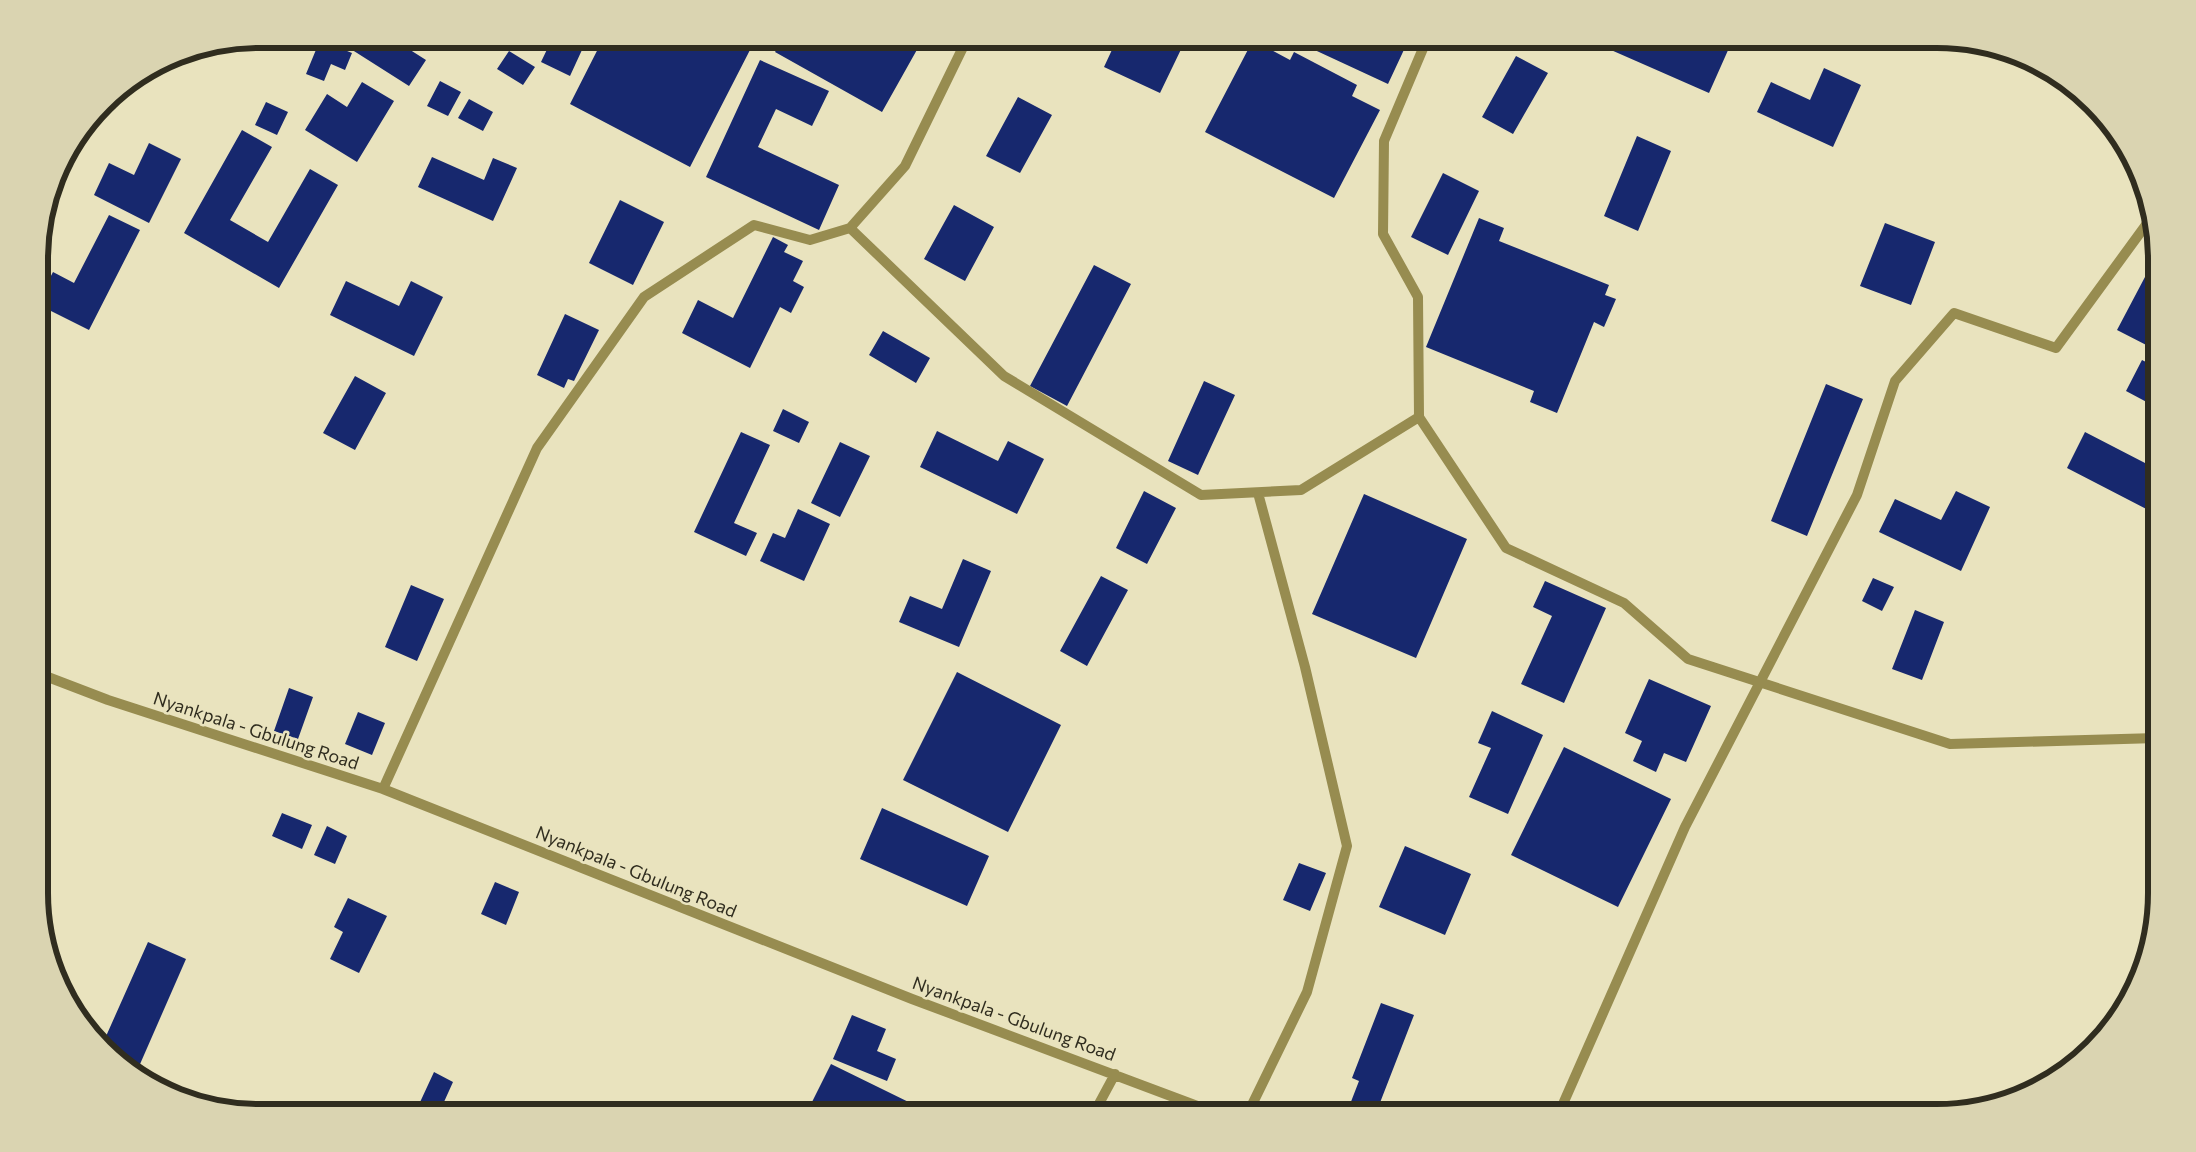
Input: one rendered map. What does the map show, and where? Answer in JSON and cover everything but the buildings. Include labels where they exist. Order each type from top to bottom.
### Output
[{"type":"street","points":[[382,789],[537,448],[644,297],[754,225],[810,240],[850,228],[905,166],[963,48]]},
{"type":"street","points":[[1423,48],[1384,141],[1384,234],[1418,297],[1419,417],[1506,548],[1624,603],[1688,659],[1950,744],[2148,738]]},
{"type":"street","points":[[1563,1104],[1685,827],[1857,495],[1894,381],[1954,313],[2056,348],[2146,225]]},
{"type":"street","points":[[850,228],[1004,376],[1201,495],[1301,490],[1419,417]]},
{"type":"street","points":[[1252,1104],[1307,992],[1347,846],[1305,667],[1258,493]]},
{"type":"street","name":"Nyankpala - Gbulung Road","points":[[48,677],[108,700],[382,789],[903,995],[1193,1104]]},
{"type":"street","points":[[1099,1104],[1115,1074]]}]
